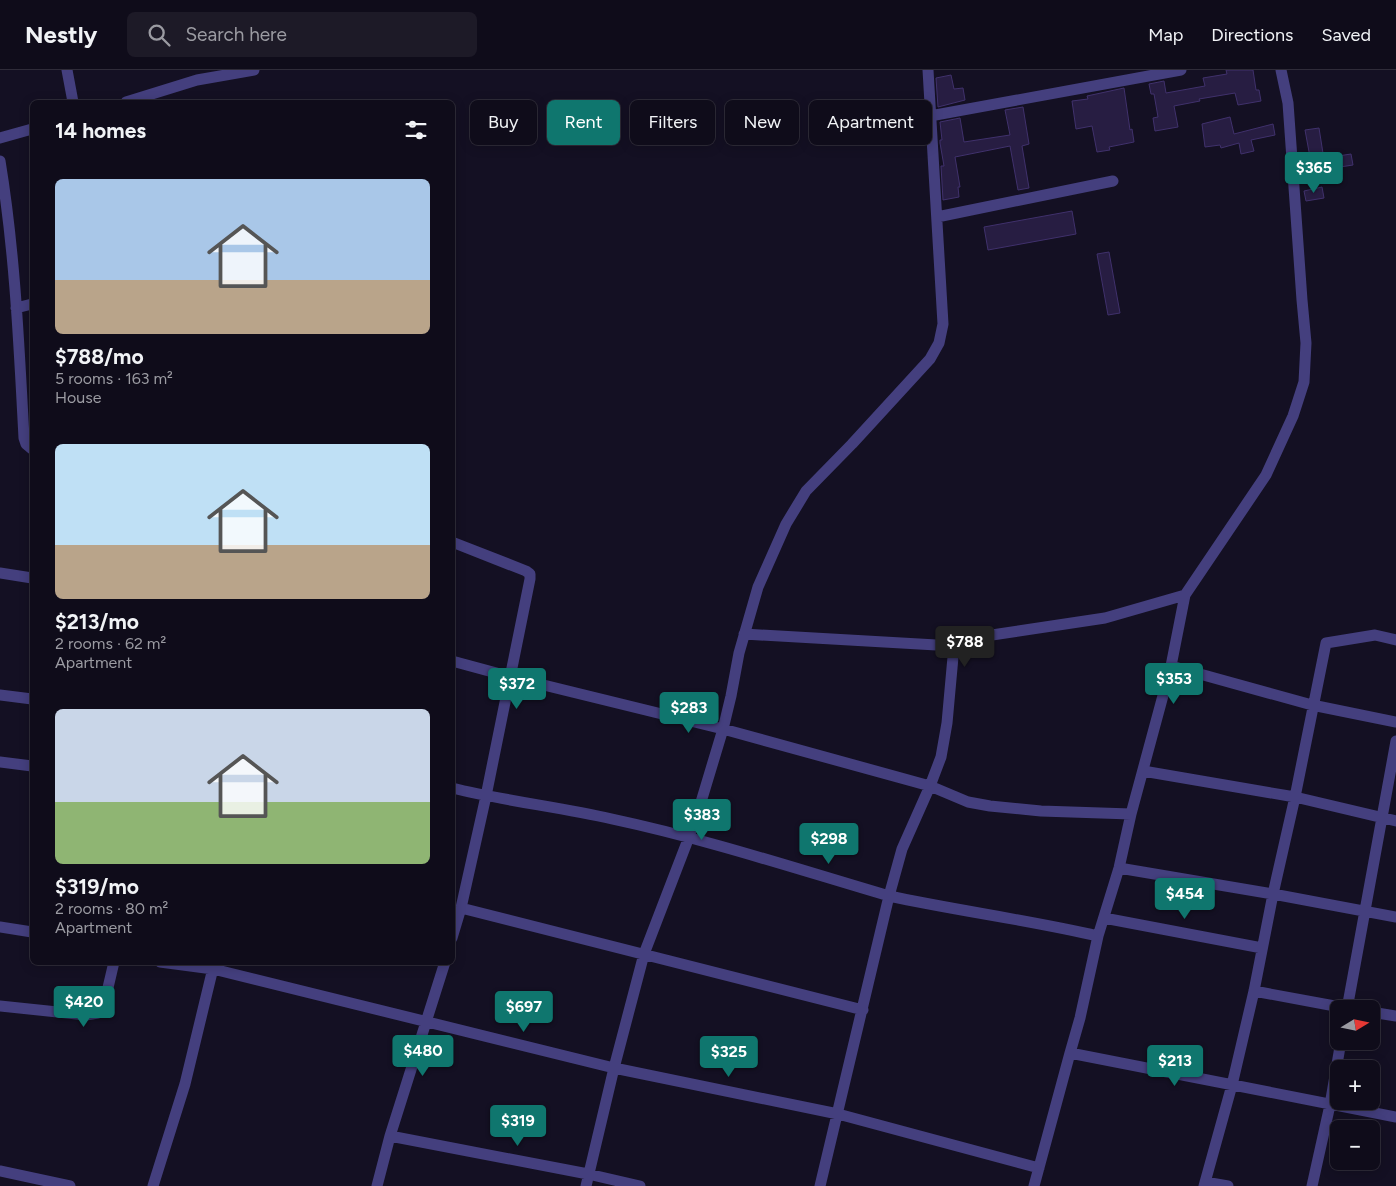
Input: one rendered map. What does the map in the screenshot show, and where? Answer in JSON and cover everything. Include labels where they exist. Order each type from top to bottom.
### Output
[{"type":"street","points":[[67,70],[73,100]]},
{"type":"street","points":[[150,99],[196,75],[254,70]]},
{"type":"street","points":[[928,70],[929,100]]},
{"type":"street","points":[[932,116],[1181,70]]},
{"type":"street","points":[[1034,1186],[1080,1018],[1098,936],[1119,868],[1131,814],[1171,666],[1185,595],[1266,475],[1293,416],[1304,382],[1306,343],[1288,104],[1281,70]]},
{"type":"street","points":[[0,138],[30,130]]},
{"type":"street","points":[[586,1186],[644,954],[689,837],[723,729],[744,634],[758,587],[786,524],[806,491],[930,359],[939,342],[943,324],[932,145]]},
{"type":"street","points":[[0,161],[6,197],[16,308],[24,438],[26,444],[30,447]]},
{"type":"street","points":[[937,217],[1113,181]]},
{"type":"street","points":[[16,308],[30,304]]},
{"type":"street","points":[[455,543],[530,574],[486,796],[455,928]]},
{"type":"street","points":[[0,573],[30,578]]},
{"type":"street","points":[[744,634],[954,646],[961,641],[972,638],[1105,618],[1185,595]]},
{"type":"street","points":[[1228,1186],[1205,1184],[1232,1085],[1254,992],[1326,643],[1376,635],[1396,640]]},
{"type":"street","points":[[820,1186],[889,896],[902,849],[941,757],[947,723],[954,646]]},
{"type":"street","points":[[455,662],[723,729],[930,786],[968,802],[1041,811],[1131,814]]},
{"type":"street","points":[[1171,666],[1312,705],[1396,722]]},
{"type":"street","points":[[0,695],[30,699]]},
{"type":"street","points":[[1350,1000],[1364,912],[1396,741]]},
{"type":"street","points":[[0,762],[30,766]]},
{"type":"street","points":[[1143,771],[1295,797],[1396,821]]},
{"type":"street","points":[[455,789],[611,818],[689,837],[889,896],[1098,936]]},
{"type":"street","points":[[1119,868],[1396,917]]},
{"type":"street","points":[[461,908],[863,1010]]},
{"type":"street","points":[[1104,918],[1262,948]]},
{"type":"street","points":[[0,927],[30,932]]},
{"type":"street","points":[[0,1006],[86,1015],[98,1013],[103,1009],[113,965]]},
{"type":"street","points":[[200,965],[214,966],[427,1023],[614,1068],[838,1114],[1039,1168]]},
{"type":"street","points":[[377,1186],[390,1136],[445,965]]},
{"type":"street","points":[[153,1186],[185,1084],[214,966]]},
{"type":"street","points":[[1254,992],[1330,1006]]},
{"type":"street","points":[[1380,1013],[1396,1016]]},
{"type":"street","points":[[1070,1053],[1330,1104],[1312,1186]]},
{"type":"street","points":[[1358,1110],[1396,1118]]},
{"type":"street","points":[[390,1136],[588,1174],[640,1186]]},
{"type":"street","points":[[0,1171],[70,1186]]},
{"type":"building","points":[[1226,70],[1253,70],[1256,90],[1259,90],[1261,101],[1238,105],[1235,93],[1199,99],[1200,101],[1174,106],[1178,127],[1155,131],[1153,118],[1158,117],[1154,94],[1151,94],[1149,84],[1164,81],[1166,93],[1205,86],[1203,78],[1227,74]]},
{"type":"building","points":[[951,75],[954,89],[963,88],[965,100],[938,107],[936,78]]},
{"type":"building","points":[[1124,88],[1130,130],[1132,129],[1134,142],[1109,147],[1110,150],[1097,152],[1092,126],[1076,129],[1072,101],[1088,99],[1087,96]]},
{"type":"building","points":[[1023,107],[1029,144],[1022,146],[1029,188],[1018,190],[1010,146],[955,157],[960,187],[958,187],[959,197],[943,200],[941,166],[944,166],[940,143],[940,140],[942,140],[940,122],[960,118],[964,142],[1010,135],[1005,110]]},
{"type":"building","points":[[1230,117],[1234,134],[1273,124],[1275,135],[1251,140],[1254,151],[1241,154],[1239,143],[1221,148],[1220,145],[1205,147],[1202,124]]},
{"type":"building","points":[[1319,128],[1325,166],[1312,168],[1305,130]]},
{"type":"building","points":[[1351,154],[1353,165],[1340,167],[1338,156]]},
{"type":"building","points":[[1322,187],[1324,198],[1306,201],[1304,191]]},
{"type":"building","points":[[1072,211],[1076,234],[988,250],[984,227]]},
{"type":"building","points":[[1109,252],[1120,313],[1108,315],[1097,254]]}]
